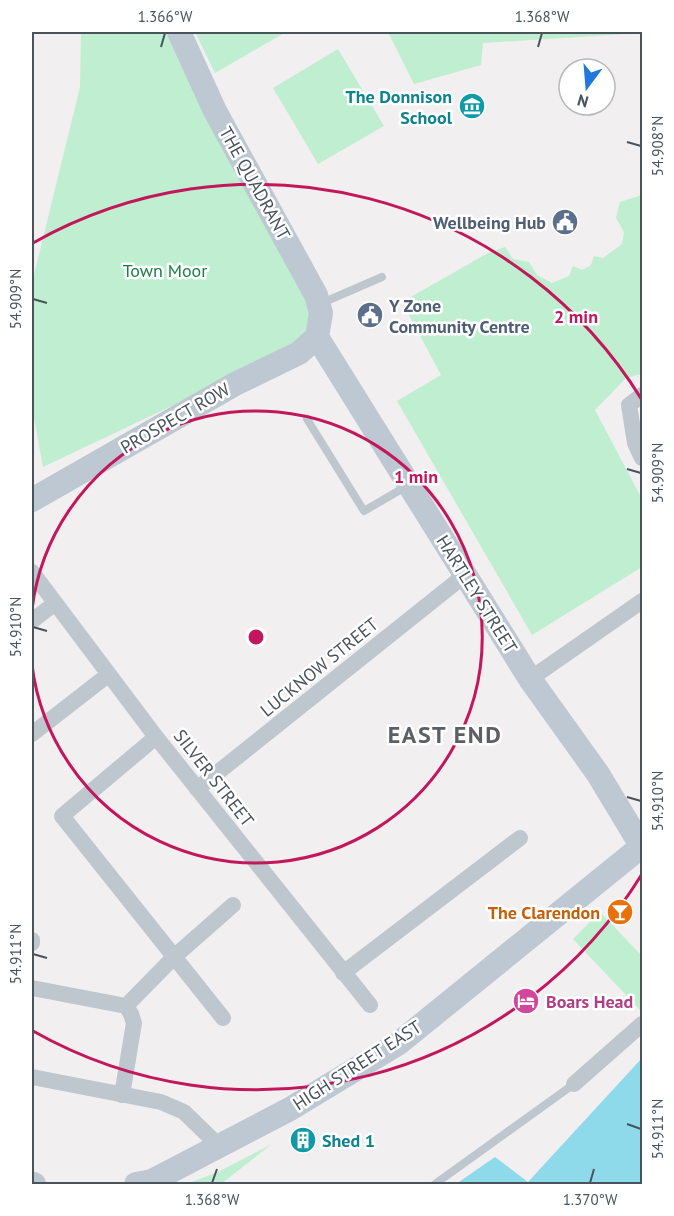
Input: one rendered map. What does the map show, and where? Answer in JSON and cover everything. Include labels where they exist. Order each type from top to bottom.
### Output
[{"type":"street","name":"THE QUADRANT","points":[[179,32],[215,111],[316,295],[321,313],[317,337]]},
{"type":"street","name":"HARTLEY STREET","points":[[317,337],[530,679],[598,774],[642,846]]},
{"type":"street","name":"PROSPECT ROW","points":[[32,500],[235,384],[299,352],[317,337]]},
{"type":"street","points":[[642,395],[630,405],[635,443],[642,458]]},
{"type":"street","name":"SILVER STREET","points":[[32,572],[156,737],[370,1005]]},
{"type":"street","name":"LUCKNOW STREET","points":[[197,789],[465,575]]},
{"type":"street","points":[[530,679],[642,601]]},
{"type":"street","points":[[32,621],[54,604]]},
{"type":"street","points":[[32,734],[108,675]]},
{"type":"street","points":[[156,737],[62,816],[224,1018]]},
{"type":"street","points":[[343,973],[520,838]]},
{"type":"street","name":"HIGH STREET EAST","points":[[144,1183],[290,1108],[399,1042],[642,846]]},
{"type":"street","points":[[126,1006],[175,956],[233,905]]},
{"type":"street","points":[[32,988],[126,1006],[134,1023],[122,1095]]},
{"type":"street","points":[[574,1084],[642,1024]]},
{"type":"street","points":[[32,1077],[161,1102],[184,1112],[219,1146]]},
{"type":"lane","points":[[319,304],[382,277]]},
{"type":"lane","points":[[307,419],[364,511],[409,485]]},
{"type":"lane","points":[[435,1185],[574,1084]]},
{"type":"green space","name":"Town Moor","points":[[81,32],[185,32],[316,295],[317,337],[43,467],[32,407],[32,283],[80,87]]},
{"type":"green space","points":[[195,32],[286,32],[215,73]]},
{"type":"green space","points":[[388,32],[642,33],[483,43],[481,65],[414,84]]},
{"type":"green space","points":[[338,49],[384,126],[318,164],[273,88]]},
{"type":"green space","points":[[642,195],[642,374],[626,378],[595,410],[642,499],[642,567],[532,635],[397,401],[441,375],[402,302],[488,253],[505,247],[513,259],[529,262],[537,275],[552,283],[569,276],[573,266],[582,270],[591,265],[594,256],[603,258],[622,244],[624,232],[616,218],[620,202]]},
{"type":"green space","points":[[600,912],[642,956],[642,1012],[573,939]]},
{"type":"green space","points":[[272,1144],[221,1184],[186,1184],[218,1172]]},
{"type":"water","points":[[642,1058],[642,1184],[456,1184],[495,1157],[528,1182]]},
{"type":"place","name":"The Donnison School","points":[[472,106]]},
{"type":"place","name":"Wellbeing Hub","points":[[565,222]]},
{"type":"place","name":"Y Zone Community Centre","points":[[370,315]]},
{"type":"place","name":"The Clarendon","points":[[620,912]]},
{"type":"place","name":"Boars Head","points":[[526,1001]]},
{"type":"place","name":"Shed 1","points":[[303,1140]]},
{"type":"district","name":"EAST END","points":[[445,734]]}]
